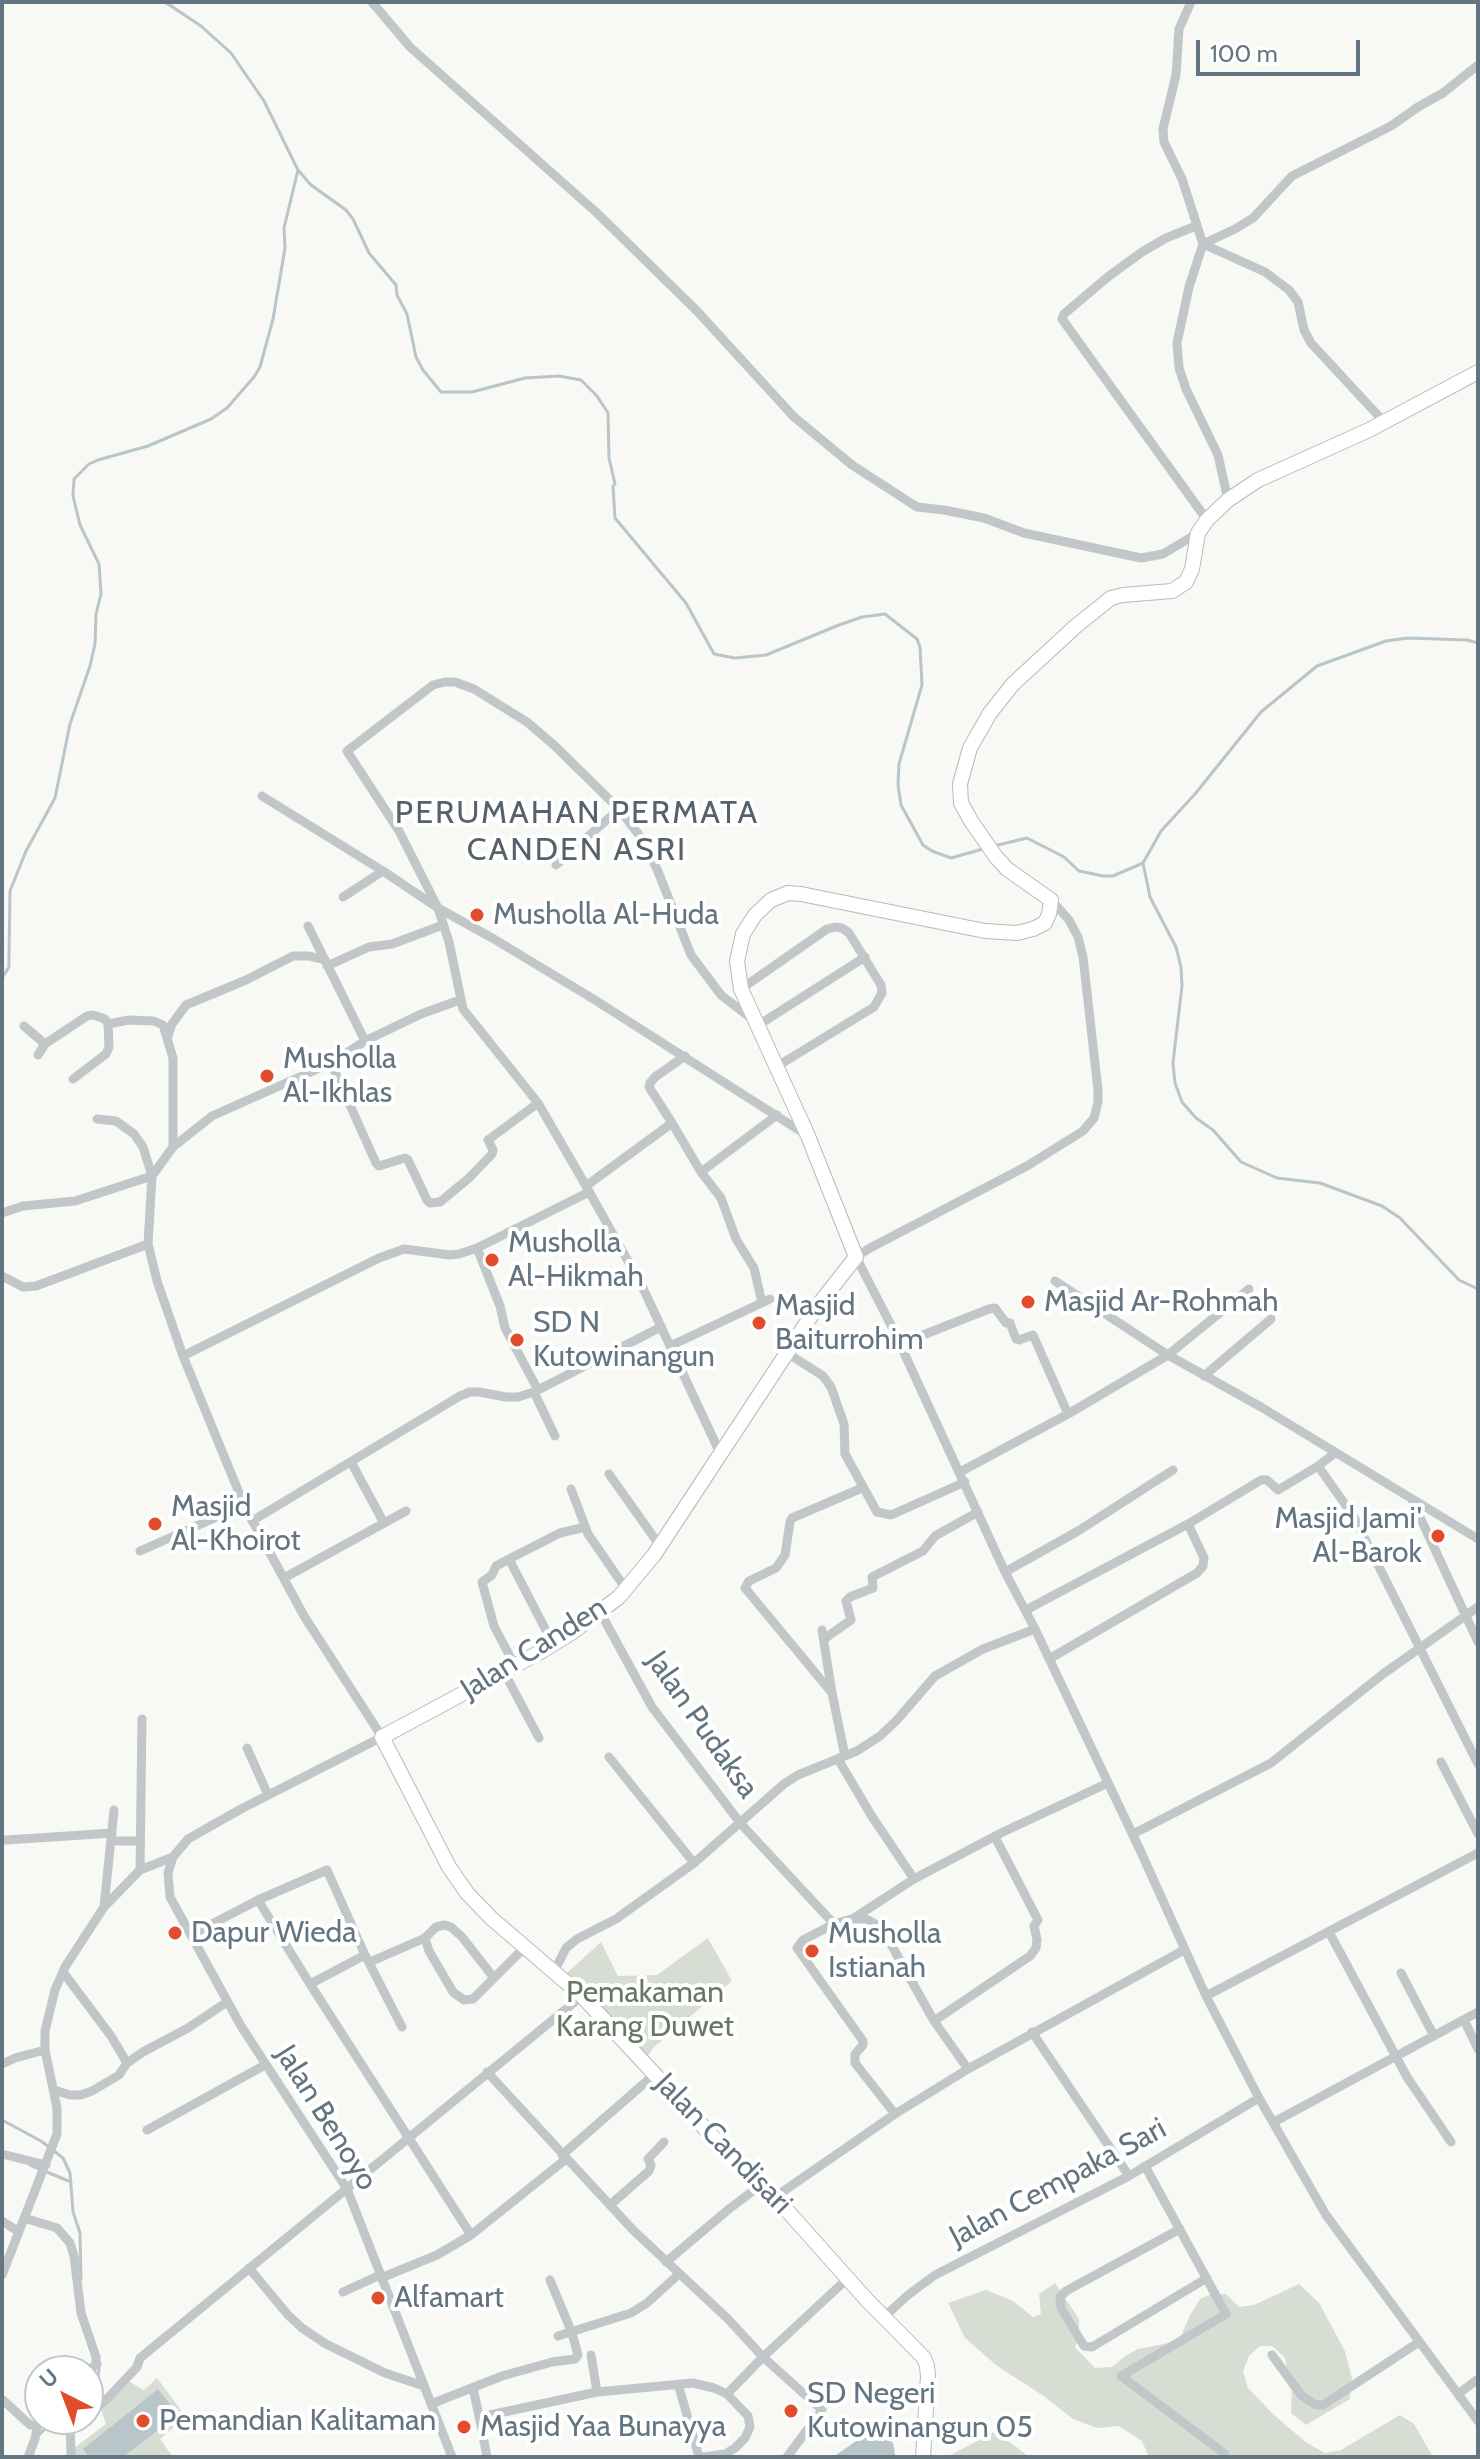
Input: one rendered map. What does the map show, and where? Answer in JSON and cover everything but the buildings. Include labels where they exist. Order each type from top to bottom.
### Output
[{"type":"street","points":[[372,2],[410,47],[597,213],[697,311],[794,417],[852,465],[917,507],[984,518],[1024,533],[1141,558],[1163,554],[1198,533],[1228,500],[1258,480],[1385,423],[1478,372]]},
{"type":"street","points":[[1191,2],[1179,29],[1176,75],[1163,129],[1164,142],[1182,179],[1203,244],[1189,287],[1177,343],[1186,389],[1218,455],[1228,500]]},
{"type":"street","points":[[1203,244],[1253,218],[1292,176],[1391,126],[1443,93],[1478,65]]},
{"type":"street","points":[[1196,226],[1142,252],[1109,276],[1062,319],[1207,520]]},
{"type":"street","points":[[1203,244],[1265,272],[1289,290],[1298,302],[1304,330],[1311,343],[1385,423]]},
{"type":"street","points":[[856,1257],[1027,1166],[1083,1131],[1094,1118],[1098,1090],[1078,937],[1069,920],[1051,900],[1007,869],[961,803],[960,784],[970,748],[990,713],[1013,684],[1111,598],[1172,591],[1186,582],[1192,569],[1198,533]]},
{"type":"street","points":[[720,1453],[642,1286],[588,1189],[538,1103],[463,1009],[438,908],[399,831],[347,751],[433,685],[455,682],[465,685],[527,722],[619,809],[639,835],[657,869],[691,955],[721,995],[756,1024]]},
{"type":"street","points":[[262,796],[438,908],[685,1056],[808,1136]]},
{"type":"street","points":[[556,865],[619,809]]},
{"type":"street","points":[[343,897],[383,871]]},
{"type":"street","points":[[1051,900],[1045,923],[1017,933],[962,928],[788,893],[771,900],[755,915],[743,934],[737,961],[741,989],[808,1136],[856,1257],[1133,1834],[1206,1996],[1259,2098],[1326,2215],[1478,2421]]},
{"type":"street","points":[[168,1036],[172,1024],[186,1005],[293,956],[309,956],[326,963],[443,925]]},
{"type":"street","points":[[308,926],[365,1041]]},
{"type":"street","points":[[741,989],[827,929],[842,928],[849,933],[881,985],[882,993],[874,1007],[776,1067]]},
{"type":"street","points":[[756,1024],[865,957]]},
{"type":"street","points":[[2,1213],[23,1206],[75,1201],[152,1176],[173,1147],[212,1116],[331,1063],[365,1041],[421,1014],[460,1000]]},
{"type":"street","points":[[38,1055],[45,1044],[87,1016],[101,1017],[108,1024],[109,1047],[106,1054],[73,1079]]},
{"type":"street","points":[[108,1024],[129,1020],[154,1021],[163,1025],[173,1058],[173,1147]]},
{"type":"street","points":[[24,1026],[45,1044]]},
{"type":"street","points":[[670,1346],[766,1301],[754,1268],[736,1239],[721,1198],[701,1172],[649,1087],[655,1077],[685,1056]]},
{"type":"street","points":[[331,1063],[376,1163],[379,1166],[405,1158],[408,1160],[430,1203],[440,1202],[469,1178],[492,1154],[488,1140],[538,1103]]},
{"type":"street","points":[[701,1172],[777,1115]]},
{"type":"street","points":[[97,1119],[116,1121],[131,1130],[141,1144],[152,1176],[148,1244],[157,1281],[183,1356],[252,1521],[304,1616],[382,1737]]},
{"type":"street","points":[[183,1356],[396,1251],[415,1250],[450,1255],[477,1248],[588,1189],[672,1123]]},
{"type":"street","points":[[2,1276],[23,1287],[36,1286],[148,1244]]},
{"type":"street","points":[[477,1248],[500,1306],[505,1328],[555,1436]]},
{"type":"street","name":"Jalan Canden","points":[[173,1857],[188,1839],[201,1830],[510,1669],[600,1612],[626,1589],[660,1546],[819,1304],[856,1257]]},
{"type":"street","points":[[1055,1281],[1168,1355],[1261,1407],[1478,1539]]},
{"type":"street","points":[[960,1472],[1168,1355],[1249,1289]]},
{"type":"street","points":[[900,1344],[995,1308],[1006,1323],[1010,1323],[1016,1339],[1033,1335],[1068,1414]]},
{"type":"street","points":[[1204,1376],[1271,1319]]},
{"type":"street","points":[[252,1521],[470,1392],[518,1397],[536,1391],[661,1327]]},
{"type":"street","points":[[787,1353],[823,1376],[831,1387],[844,1424],[845,1454],[875,1510],[888,1515],[965,1482]]},
{"type":"street","points":[[1026,1610],[1188,1524],[1261,1480],[1267,1480],[1278,1490],[1335,1453]]},
{"type":"street","points":[[351,1462],[384,1523]]},
{"type":"street","points":[[1318,1466],[1354,1517],[1478,1764]]},
{"type":"street","points":[[1005,1572],[1078,1531],[1173,1470]]},
{"type":"street","points":[[609,1474],[660,1546]]},
{"type":"street","points":[[832,1693],[745,1588],[749,1581],[776,1568],[785,1555],[792,1518],[862,1488]]},
{"type":"street","points":[[571,1489],[585,1527],[626,1589]]},
{"type":"street","points":[[1412,1500],[1478,1642]]},
{"type":"street","points":[[140,1551],[244,1505]]},
{"type":"street","points":[[284,1578],[406,1511]]},
{"type":"street","points":[[914,1879],[871,1815],[841,1757],[823,1634],[851,1620],[846,1601],[873,1588],[872,1577],[923,1551],[935,1536],[978,1512]]},
{"type":"street","points":[[1049,1659],[1197,1573],[1203,1566],[1204,1558],[1188,1524]]},
{"type":"street","points":[[539,1738],[494,1626],[482,1582],[492,1575],[496,1566],[509,1559],[560,1533],[585,1527]]},
{"type":"street","points":[[509,1559],[553,1644]]},
{"type":"street","points":[[1133,1834],[1271,1763],[1383,1674],[1478,1607]]},
{"type":"street","name":"Jalan Pudaksa","points":[[600,1612],[652,1707],[741,1824],[834,1924]]},
{"type":"street","points":[[554,1972],[560,1958],[577,1939],[616,1919],[694,1863],[784,1784],[880,1736],[935,1676],[983,1649],[1035,1629]]},
{"type":"street","points":[[140,1870],[142,1719]]},
{"type":"street","name":"Jalan Candisari","points":[[382,1737],[449,1867],[467,1893],[582,1996],[924,2358],[927,2366],[920,2456]]},
{"type":"street","points":[[247,1748],[268,1795]]},
{"type":"street","points":[[609,1757],[694,1863]]},
{"type":"street","points":[[1441,1762],[1478,1834]]},
{"type":"street","points":[[895,2114],[855,2063],[855,2054],[863,2041],[797,1948],[803,1940],[851,1919],[914,1879],[1108,1783]]},
{"type":"street","points":[[104,1907],[114,1810]]},
{"type":"street","points":[[6,1840],[111,1837],[140,1841]]},
{"type":"street","points":[[934,2021],[1030,1956],[1036,1948],[1034,1926],[1038,1920],[995,1837]]},
{"type":"street","points":[[1206,1996],[1478,1853]]},
{"type":"street","points":[[2,2275],[57,2134],[59,2121],[45,2050],[48,2011],[63,1972],[104,1907],[140,1870],[173,1857]]},
{"type":"street","name":"Jalan Benoyo","points":[[173,1857],[168,1873],[170,1897],[265,2065],[347,2189],[452,2457]]},
{"type":"street","points":[[191,1935],[258,1900],[327,1870],[402,2027]]},
{"type":"street","points":[[258,1900],[471,2235]]},
{"type":"street","points":[[851,1919],[866,1919],[877,1925],[888,1939],[934,2021],[968,2069]]},
{"type":"street","points":[[310,1984],[368,1958],[425,1938],[436,1927],[445,1925],[462,1937],[494,1978]]},
{"type":"street","points":[[1329,1932],[1396,2058],[1451,2142]]},
{"type":"street","points":[[425,1938],[429,1951],[459,1998],[464,2000],[473,1999],[525,1947]]},
{"type":"street","points":[[775,2197],[895,2114],[968,2069],[1184,1950]]},
{"type":"street","points":[[63,1972],[111,2036],[127,2063]]},
{"type":"street","points":[[1401,1973],[1434,2036]]},
{"type":"street","points":[[104,2402],[139,2363],[249,2268],[582,1996]]},
{"type":"street","points":[[54,2090],[70,2095],[92,2091],[119,2075],[127,2063],[227,2002]]},
{"type":"street","points":[[1274,2122],[1478,2012]]},
{"type":"street","points":[[1464,2020],[1478,2049]]},
{"type":"street","points":[[1032,2032],[1129,2176]]},
{"type":"street","points":[[2,2064],[45,2050]]},
{"type":"street","points":[[147,2130],[265,2065]]},
{"type":"street","points":[[487,2072],[666,2262],[822,2410],[787,2457]]},
{"type":"street","points":[[343,2292],[437,2255],[471,2235],[564,2157],[655,2074]]},
{"type":"street","name":"Jalan Cempaka Sari","points":[[884,2317],[935,2275],[1129,2176],[1259,2098]]},
{"type":"street","points":[[610,2205],[649,2171],[651,2165],[648,2159],[664,2142]]},
{"type":"street","points":[[2,2154],[45,2168]]},
{"type":"street","points":[[1145,2166],[1226,2314],[1121,2376],[1225,2454]]},
{"type":"street","points":[[666,2262],[762,2184]]},
{"type":"street","points":[[24,2218],[57,2228],[70,2243],[81,2313],[95,2355]]},
{"type":"street","points":[[2,2221],[19,2232]]},
{"type":"street","points":[[1180,2229],[1066,2291],[1060,2297],[1061,2308],[1084,2346],[1092,2347],[1207,2278]]},
{"type":"street","points":[[249,2268],[288,2315],[326,2344],[363,2364],[424,2386]]},
{"type":"street","points":[[558,2336],[631,2313],[679,2274]]},
{"type":"street","points":[[727,2394],[847,2279]]},
{"type":"street","points":[[431,2404],[530,2367],[575,2359],[578,2355],[572,2333],[550,2280]]},
{"type":"street","points":[[1272,2355],[1302,2396],[1316,2405],[1323,2405],[1419,2342]]},
{"type":"street","points":[[591,2355],[597,2392]]},
{"type":"street","points":[[1458,2394],[1478,2379]]},
{"type":"street","points":[[481,2425],[490,2415],[597,2392],[678,2384],[693,2383],[727,2394],[748,2416],[750,2427],[745,2438],[725,2454],[701,2457],[678,2384]]},
{"type":"street","points":[[473,2388],[487,2457]]},
{"type":"street","points":[[2,2399],[24,2419]]},
{"type":"street","points":[[28,2457],[36,2435]]},
{"type":"street","points":[[70,2435],[71,2457]]},
{"type":"green space","name":"Pemakaman Karang Duwet","points":[[708,1938],[732,1981],[654,2047],[646,2058],[567,1973],[601,1942],[618,1976],[657,1975]]},
{"type":"green space","points":[[1055,2283],[1079,2319],[1079,2338],[1075,2347],[1095,2368],[1112,2367],[1138,2349],[1179,2341],[1200,2299],[1212,2294],[1226,2294],[1239,2307],[1254,2305],[1299,2284],[1319,2303],[1345,2351],[1352,2378],[1350,2399],[1306,2425],[1291,2413],[1292,2393],[1285,2358],[1272,2346],[1260,2346],[1249,2356],[1243,2371],[1248,2388],[1307,2443],[1325,2453],[1341,2450],[1400,2415],[1414,2424],[1433,2457],[1149,2457],[1142,2441],[1119,2426],[1097,2428],[1073,2419],[996,2365],[965,2338],[948,2303],[986,2290],[1013,2301],[1033,2317],[1041,2314],[1039,2294]]},
{"type":"green space","name":"Pemandian Kalitaman","points":[[157,2378],[186,2417],[160,2439],[173,2457],[74,2457],[70,2451],[91,2435],[104,2435],[104,2403],[128,2381],[144,2390]]},
{"type":"green space","points":[[996,2431],[1029,2457],[947,2457]]},
{"type":"shaded area","points":[[158,2389],[178,2415],[123,2457],[89,2457],[83,2449]]},
{"type":"shaded area","points":[[875,2428],[893,2443],[895,2455],[833,2457]]},
{"type":"waterway","points":[[165,2],[201,26],[231,53],[264,101],[298,170],[311,185],[346,210],[353,219],[369,253],[396,285],[397,295],[407,314],[416,357],[441,392],[472,392],[525,378],[559,376],[581,380],[597,396],[608,413],[615,518],[686,603],[714,654],[735,658],[766,655],[862,617],[885,614],[917,639],[922,685],[899,764],[901,805],[923,845],[932,851],[951,858],[983,849]]},
{"type":"waterway","points":[[2,978],[9,967],[10,891],[26,851],[55,798],[70,724],[95,644],[96,614],[101,594],[99,564],[80,525],[73,496],[74,479],[89,464],[98,460],[148,446],[211,419],[227,408],[254,377],[260,367],[273,319],[285,248],[284,228],[298,170]]},
{"type":"waterway","points":[[1478,643],[1408,638],[1386,641],[1317,666],[1261,712],[1161,831],[1143,863],[1150,897],[1176,947],[1181,967],[1182,986],[1173,1063],[1175,1083],[1182,1102],[1196,1118],[1213,1130],[1241,1162],[1277,1178],[1320,1183],[1382,1206],[1400,1218],[1459,1280],[1478,1289]]},
{"type":"waterway","points":[[994,846],[1027,838],[1064,857],[1079,871],[1103,876],[1113,876],[1143,863]]},
{"type":"waterway","points":[[2,2120],[41,2141],[63,2158],[70,2173],[73,2212],[80,2233],[81,2279]]},
{"type":"waterway","points":[[30,2165],[71,2182]]},
{"type":"place","name":"Musholla Al-Huda","points":[[477,915]]},
{"type":"place","name":"Musholla Al-Ikhlas","points":[[267,1076]]},
{"type":"place","name":"Musholla Al-Hikmah","points":[[492,1260]]},
{"type":"place","name":"Masjid Ar-Rohmah","points":[[1028,1302]]},
{"type":"place","name":"Masjid Baiturrohim","points":[[759,1323]]},
{"type":"place","name":"SD N Kutowinangun","points":[[517,1340]]},
{"type":"place","name":"Masjid Al-Khoirot","points":[[155,1524]]},
{"type":"place","name":"Masjid Jami' Al-Barok","points":[[1438,1536]]},
{"type":"place","name":"Dapur Wieda","points":[[175,1933]]},
{"type":"place","name":"Musholla Istianah","points":[[812,1951]]},
{"type":"place","name":"Alfamart","points":[[378,2298]]},
{"type":"place","name":"SD Negeri Kutowinangun 05","points":[[791,2411]]},
{"type":"place","name":"Pemandian Kalitaman","points":[[143,2421]]},
{"type":"place","name":"Masjid Yaa Bunayya","points":[[464,2427]]},
{"type":"district","name":"PERUMAHAN PERMATA CANDEN ASRI","points":[[577,832]]}]
